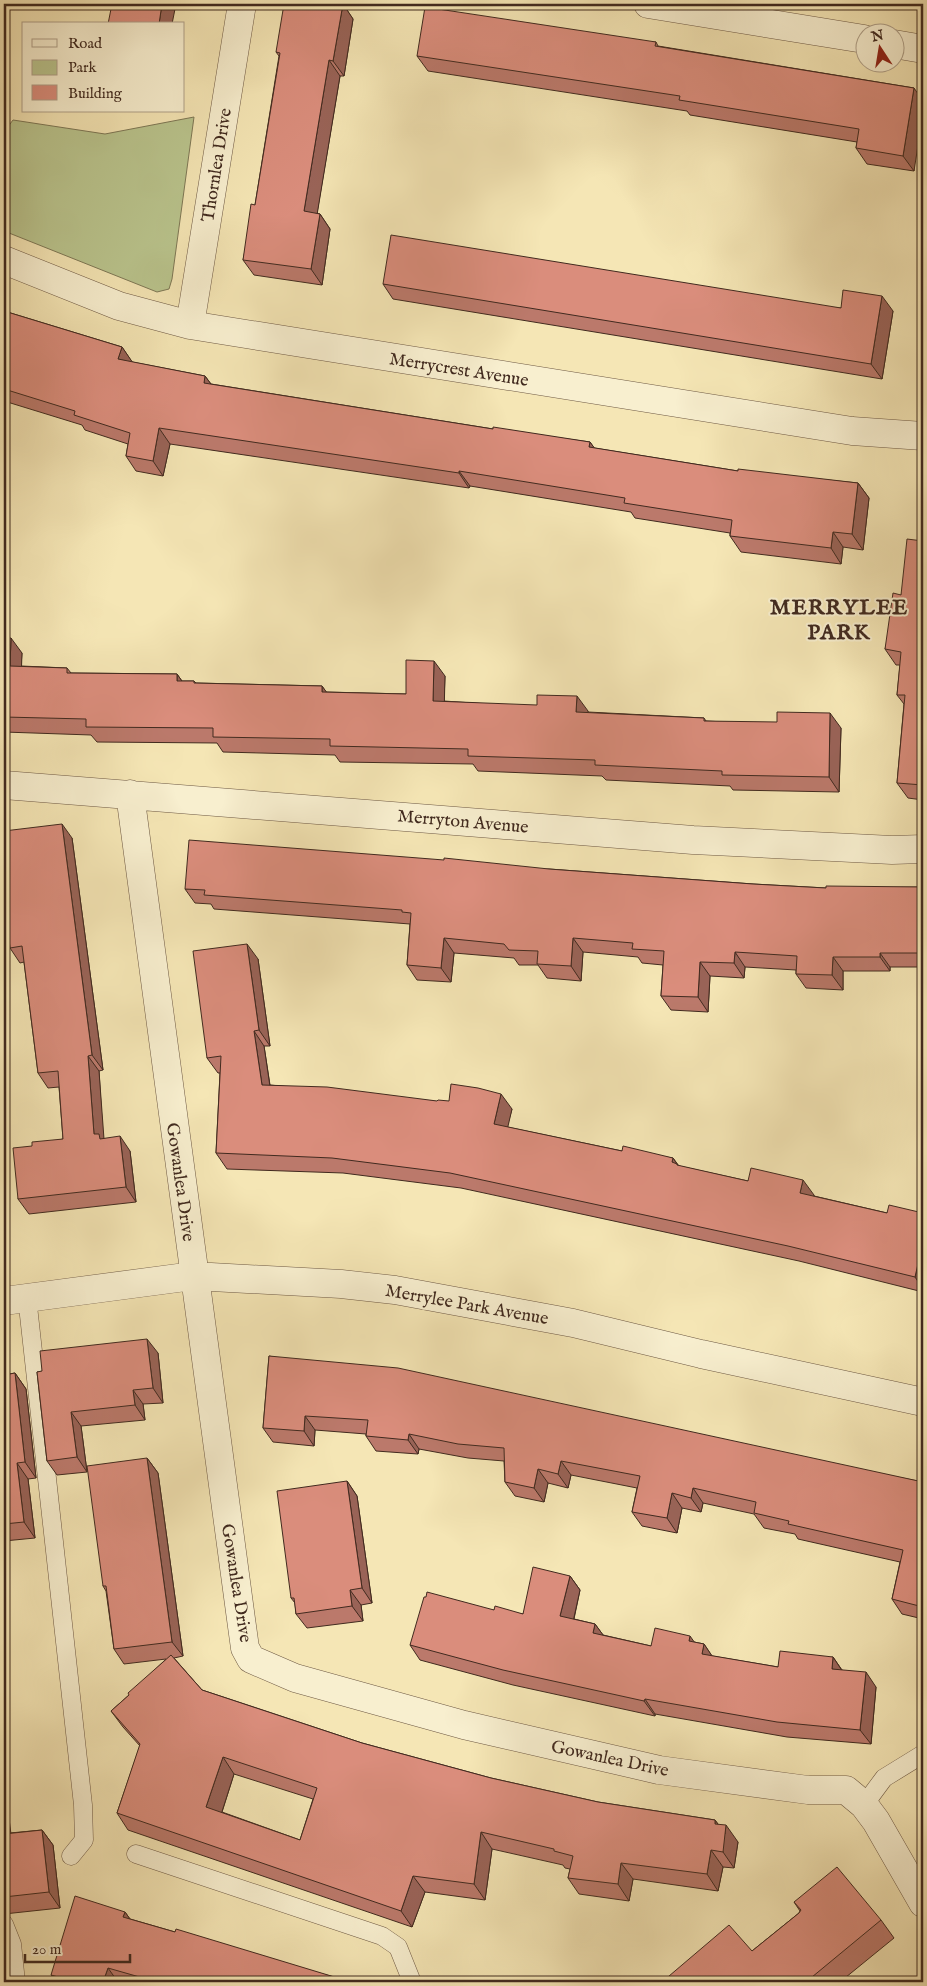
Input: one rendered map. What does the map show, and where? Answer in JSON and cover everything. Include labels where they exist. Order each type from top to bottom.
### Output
[{"type":"street","name":"Thornlea Drive","points":[[190,326],[242,4]]},
{"type":"street","points":[[648,4],[854,37]]},
{"type":"street","points":[[904,46],[923,49]]},
{"type":"street","name":"Merrycrest Avenue","points":[[4,260],[119,306],[190,326],[852,431],[923,436]]},
{"type":"street","name":"Merryton Avenue","points":[[4,785],[693,840],[892,850],[923,849]]},
{"type":"street","name":"Gowanlea Drive","points":[[130,794],[241,1619],[246,1648],[252,1659],[295,1678],[464,1725],[659,1770],[808,1790],[846,1790],[864,1805],[876,1821],[923,1903]]},
{"type":"street","name":"Merrylee Park Avenue","points":[[15,1299],[194,1276],[341,1284],[396,1290],[573,1323],[923,1402]]},
{"type":"lane","points":[[15,1299],[83,1805],[84,1840],[71,1856]]},
{"type":"lane","points":[[864,1805],[884,1778],[923,1754]]},
{"type":"lane","points":[[136,1854],[382,1936],[398,1947],[412,1982]]},
{"type":"lane","points":[[4,1924],[12,1944],[16,1982]]},
{"type":"green space","points":[[194,117],[172,279],[169,289],[157,292],[4,231],[4,132],[13,120],[105,134]]},
{"type":"building","points":[[112,4],[162,4],[159,22],[108,22]]},
{"type":"building","points":[[284,4],[343,4],[333,61],[329,60],[304,211],[320,214],[311,269],[243,260],[251,204],[255,205],[280,53],[276,52]]},
{"type":"building","points":[[425,7],[656,42],[655,46],[914,88],[903,156],[856,148],[859,129],[679,100],[680,96],[417,56]]},
{"type":"building","points":[[391,235],[841,308],[843,290],[882,296],[871,364],[383,284]]},
{"type":"building","points":[[4,311],[122,347],[118,359],[205,376],[204,383],[493,429],[493,427],[590,442],[589,447],[738,471],[738,469],[858,483],[852,534],[833,532],[831,548],[730,536],[732,520],[624,503],[625,498],[459,471],[459,473],[159,428],[153,461],[126,456],[130,433],[74,415],[75,411],[4,389]]},
{"type":"building","points":[[907,539],[923,541],[923,785],[897,783],[905,695],[897,695],[901,652],[885,649],[893,593],[901,595]]},
{"type":"building","points":[[4,638],[11,638],[10,666],[67,668],[67,673],[177,674],[177,681],[194,681],[194,683],[322,686],[322,692],[406,694],[406,660],[434,661],[433,701],[537,705],[537,695],[577,696],[576,712],[704,718],[704,721],[777,722],[777,712],[830,713],[829,777],[722,775],[722,771],[595,765],[595,760],[468,756],[468,749],[330,746],[330,739],[213,737],[213,728],[86,727],[86,719],[4,717]]},
{"type":"building","points":[[62,824],[92,1055],[88,1056],[94,1134],[99,1134],[100,1139],[120,1136],[126,1187],[18,1199],[13,1148],[32,1146],[32,1142],[63,1139],[58,1071],[38,1073],[22,946],[10,948],[4,894],[4,831]]},
{"type":"building","points":[[189,840],[444,860],[444,858],[549,869],[753,884],[826,888],[826,886],[923,887],[923,953],[880,953],[880,957],[833,957],[832,975],[796,974],[797,956],[735,952],[734,963],[700,962],[698,997],[661,996],[664,951],[632,949],[633,943],[573,938],[571,966],[537,964],[538,951],[509,950],[504,944],[444,938],[441,968],[407,965],[411,913],[402,912],[402,910],[204,895],[205,890],[185,889]]},
{"type":"building","points":[[247,944],[259,1030],[254,1031],[262,1085],[327,1087],[437,1101],[449,1101],[451,1084],[478,1088],[501,1094],[494,1124],[622,1151],[623,1146],[673,1158],[672,1162],[677,1165],[748,1181],[751,1168],[803,1180],[800,1193],[887,1213],[889,1205],[923,1213],[923,1242],[915,1277],[788,1246],[450,1173],[332,1158],[216,1153],[221,1056],[207,1058],[193,951]]},
{"type":"building","points":[[147,1339],[153,1388],[133,1390],[135,1405],[71,1412],[77,1457],[47,1461],[37,1372],[42,1371],[40,1351]]},
{"type":"building","points":[[269,1356],[398,1368],[923,1482],[923,1607],[892,1599],[903,1550],[788,1524],[789,1521],[754,1513],[756,1502],[693,1488],[691,1498],[672,1493],[667,1518],[632,1512],[640,1476],[561,1461],[558,1474],[538,1469],[534,1488],[505,1482],[504,1448],[458,1444],[409,1434],[408,1440],[366,1436],[368,1420],[305,1416],[304,1431],[263,1428]]},
{"type":"building","points":[[15,1373],[25,1462],[17,1463],[24,1522],[4,1524],[4,1375]]},
{"type":"building","points":[[147,1458],[172,1642],[114,1649],[106,1586],[103,1586],[87,1466]]},
{"type":"building","points":[[347,1481],[362,1588],[350,1590],[352,1606],[296,1614],[294,1598],[291,1598],[277,1491]]},
{"type":"building","points":[[533,1567],[570,1576],[560,1616],[595,1624],[593,1633],[651,1646],[655,1628],[690,1636],[689,1641],[704,1644],[702,1654],[778,1667],[780,1651],[833,1657],[832,1669],[866,1672],[860,1730],[777,1722],[645,1699],[644,1701],[503,1670],[410,1645],[427,1592],[494,1610],[495,1606],[523,1614]]},
{"type":"building","points":[[171,1655],[202,1690],[362,1743],[491,1778],[598,1802],[715,1820],[715,1824],[726,1825],[723,1852],[711,1850],[707,1874],[621,1863],[618,1884],[568,1878],[573,1856],[554,1851],[554,1849],[481,1832],[474,1884],[413,1876],[401,1911],[117,1813],[140,1744],[111,1711],[129,1695],[128,1693]],"holes":[[[223,1757],[317,1788],[300,1840],[206,1807]]]},
{"type":"building","points":[[42,1830],[49,1892],[4,1897],[4,1834]]},
{"type":"building","points":[[837,1867],[881,1920],[806,1982],[662,1982],[729,1925],[752,1951],[799,1913],[801,1910],[794,1902]]},
{"type":"building","points":[[75,1896],[125,1912],[123,1917],[175,1932],[176,1929],[351,1982],[157,1982],[108,1968],[103,1982],[76,1982],[51,1975]]},
{"type":"district","name":"MERRYLEE PARK","points":[[839,618]]}]
